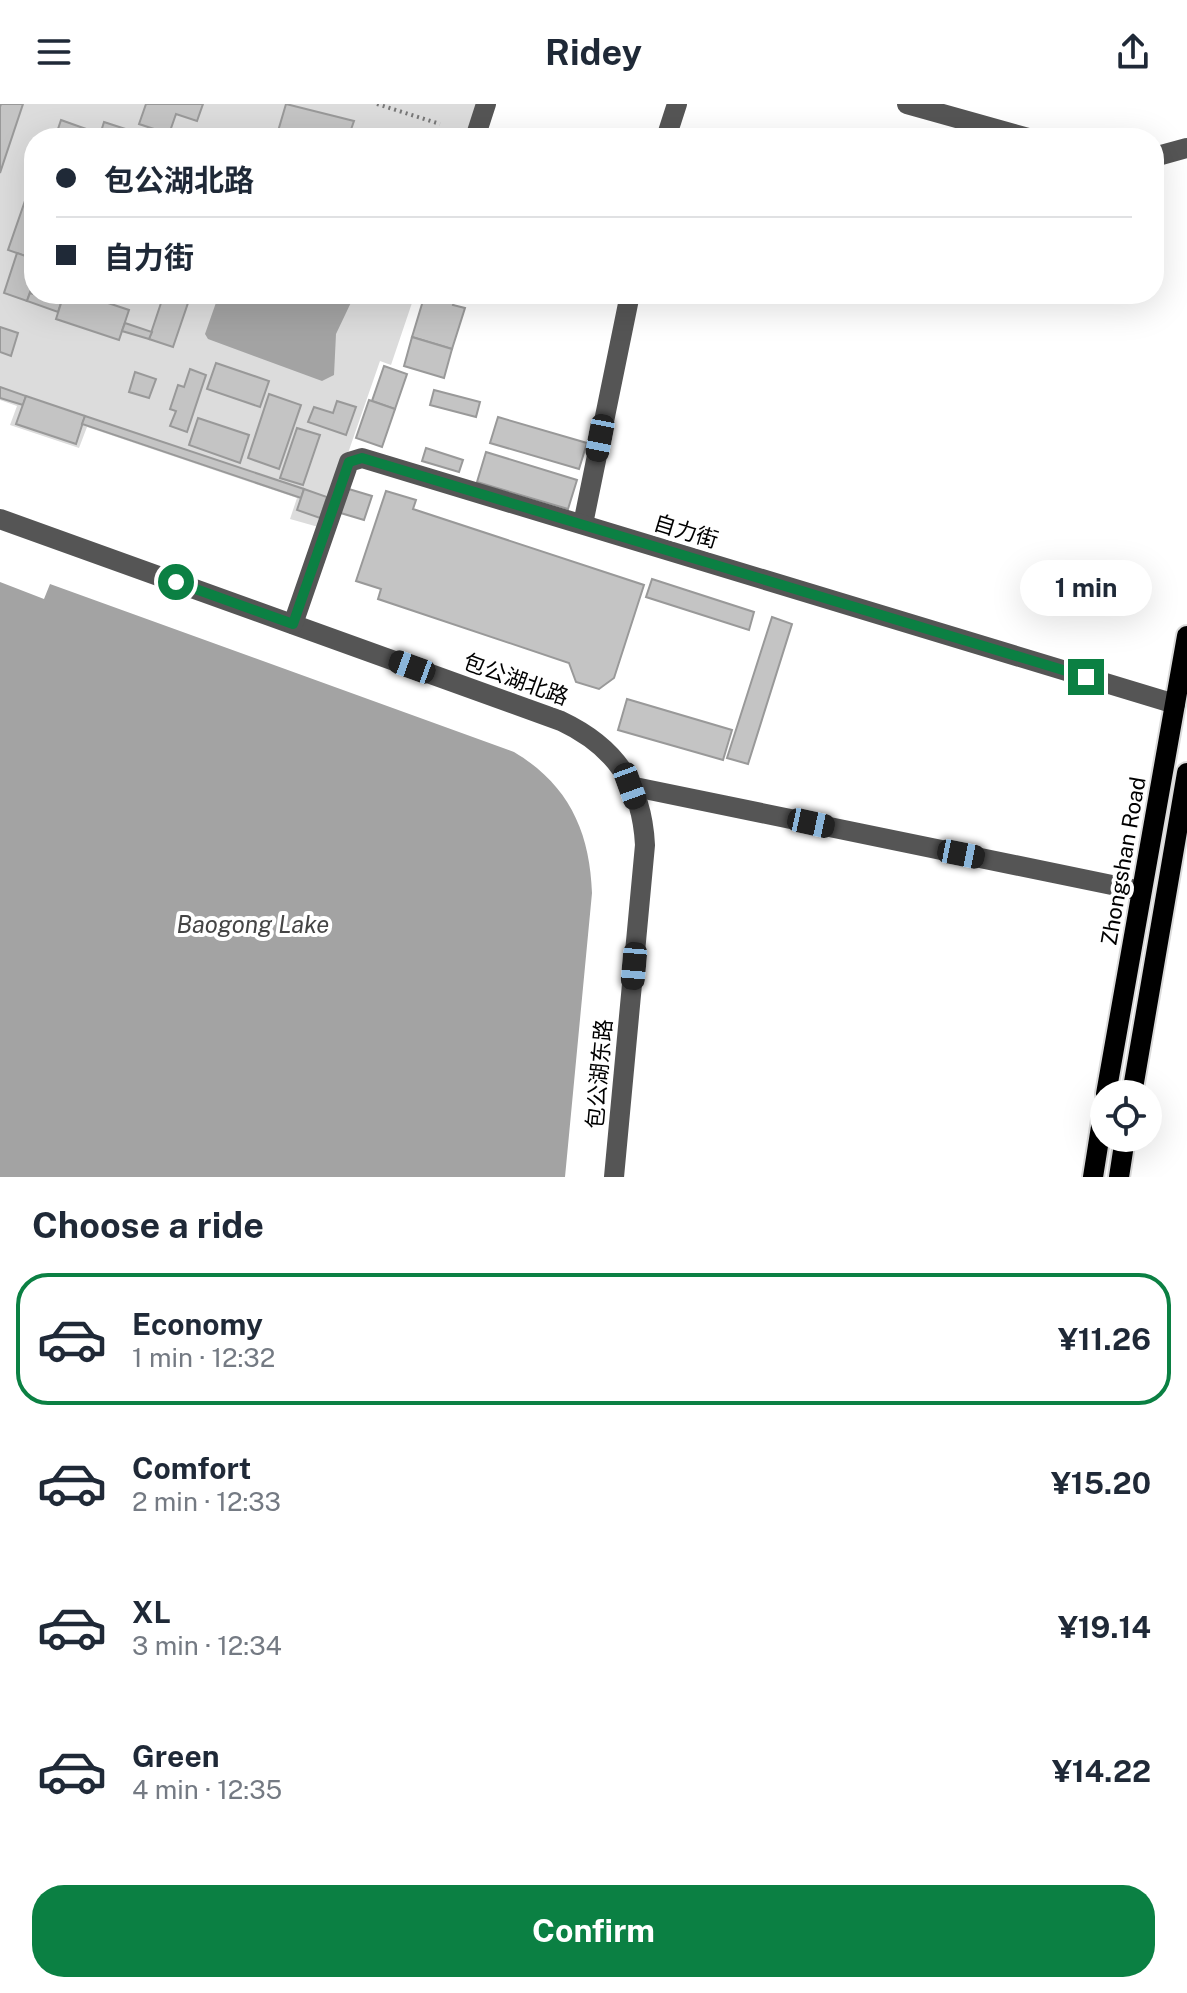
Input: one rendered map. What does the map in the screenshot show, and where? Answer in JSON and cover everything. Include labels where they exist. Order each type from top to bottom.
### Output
[{"type":"main road","name":"Zhongshan Road","points":[[1108,1080],[1187,636]]},
{"type":"main road","points":[[1134,1080],[1187,773]]},
{"type":"main road","points":[[1093,1177],[1097,1152]]},
{"type":"main road","points":[[1119,1177],[1123,1152]]},
{"type":"street","points":[[478,128],[486,104]]},
{"type":"street","points":[[669,128],[677,104]]},
{"type":"street","points":[[907,104],[992,128]]},
{"type":"street","points":[[1164,154],[1187,148]]},
{"type":"street","points":[[583,524],[628,304]]},
{"type":"street","name":"自力街","points":[[293,624],[349,462],[356,457],[1175,704]]},
{"type":"street","name":"包公湖北路","points":[[0,519],[570,725],[603,744],[620,764],[630,786]]},
{"type":"street","points":[[630,786],[1141,891]]},
{"type":"street","name":"包公湖东路","points":[[614,1177],[645,845],[642,819],[630,786]]},
{"type":"path","points":[[377,104],[440,124]]},
{"type":"shaded area","points":[[0,104],[480,104],[472,128],[24,128],[24,304],[412,304],[391,365],[380,361],[322,528],[290,519],[297,498],[87,427],[79,448],[10,425],[17,406],[0,400]]},
{"type":"water","points":[[216,304],[350,304],[336,334],[334,375],[322,381],[208,339],[205,334]]},
{"type":"water","name":"Baogong Lake","points":[[0,582],[44,599],[50,584],[514,752],[549,779],[562,794],[581,830],[587,849],[592,893],[565,1177],[0,1177]]},
{"type":"building","points":[[1,104],[23,104],[0,173],[0,107]]},
{"type":"building","points":[[146,104],[203,104],[197,121],[176,114],[171,128],[151,128],[139,124]]},
{"type":"building","points":[[286,104],[354,121],[352,128],[279,128]]},
{"type":"building","points":[[61,120],[83,128],[58,128]]},
{"type":"building","points":[[104,122],[122,128],[102,128]]},
{"type":"building","points":[[24,204],[24,256],[8,250]]},
{"type":"building","points":[[17,253],[24,255],[24,300],[4,293]]},
{"type":"building","points":[[35,304],[61,304],[58,312]]},
{"type":"building","points":[[61,304],[111,304],[129,310],[119,340],[56,319]]},
{"type":"building","points":[[161,304],[188,304],[173,347],[149,339]]},
{"type":"building","points":[[422,304],[453,304],[465,308],[452,349],[412,337]]},
{"type":"building","points":[[125,323],[152,332],[149,339],[122,331]]},
{"type":"building","points":[[0,327],[18,333],[11,356],[0,352]]},
{"type":"building","points":[[412,337],[452,349],[444,378],[404,366]]},
{"type":"building","points":[[216,363],[269,381],[260,407],[207,389]]},
{"type":"building","points":[[384,366],[407,374],[395,409],[372,401]]},
{"type":"building","points":[[190,369],[206,375],[187,432],[170,426],[176,411],[170,409],[178,385],[184,387]]},
{"type":"building","points":[[135,372],[156,379],[149,398],[129,392]]},
{"type":"building","points":[[0,387],[26,396],[23,405],[0,398]]},
{"type":"building","points":[[434,390],[480,402],[476,417],[430,405]]},
{"type":"building","points":[[269,394],[301,405],[279,469],[248,458]]},
{"type":"building","points":[[26,396],[85,416],[76,444],[16,424]]},
{"type":"building","points":[[369,400],[395,409],[382,447],[356,438]]},
{"type":"building","points":[[337,401],[356,407],[346,435],[308,422],[314,407],[333,413]]},
{"type":"building","points":[[85,416],[304,489],[301,498],[82,424]]},
{"type":"building","points":[[498,417],[587,443],[579,469],[490,443]]},
{"type":"building","points":[[198,418],[249,435],[240,463],[189,445]]},
{"type":"building","points":[[297,428],[320,435],[303,485],[280,478]]},
{"type":"building","points":[[426,448],[463,460],[459,472],[422,461]]},
{"type":"building","points":[[486,452],[577,480],[568,509],[477,482]]},
{"type":"building","points":[[342,487],[372,496],[364,520],[334,511]]},
{"type":"building","points":[[304,489],[327,497],[320,518],[297,510]]},
{"type":"building","points":[[386,491],[416,500],[413,509],[644,585],[614,678],[599,689],[576,682],[569,663],[378,599],[381,589],[356,581]]},
{"type":"building","points":[[652,579],[754,612],[749,630],[646,597]]},
{"type":"building","points":[[772,617],[792,624],[748,764],[727,758]]},
{"type":"building","points":[[627,699],[732,730],[723,760],[618,730]]},
{"type":"route","points":[[176,582],[293,624],[349,462],[356,457],[1086,677]]}]
